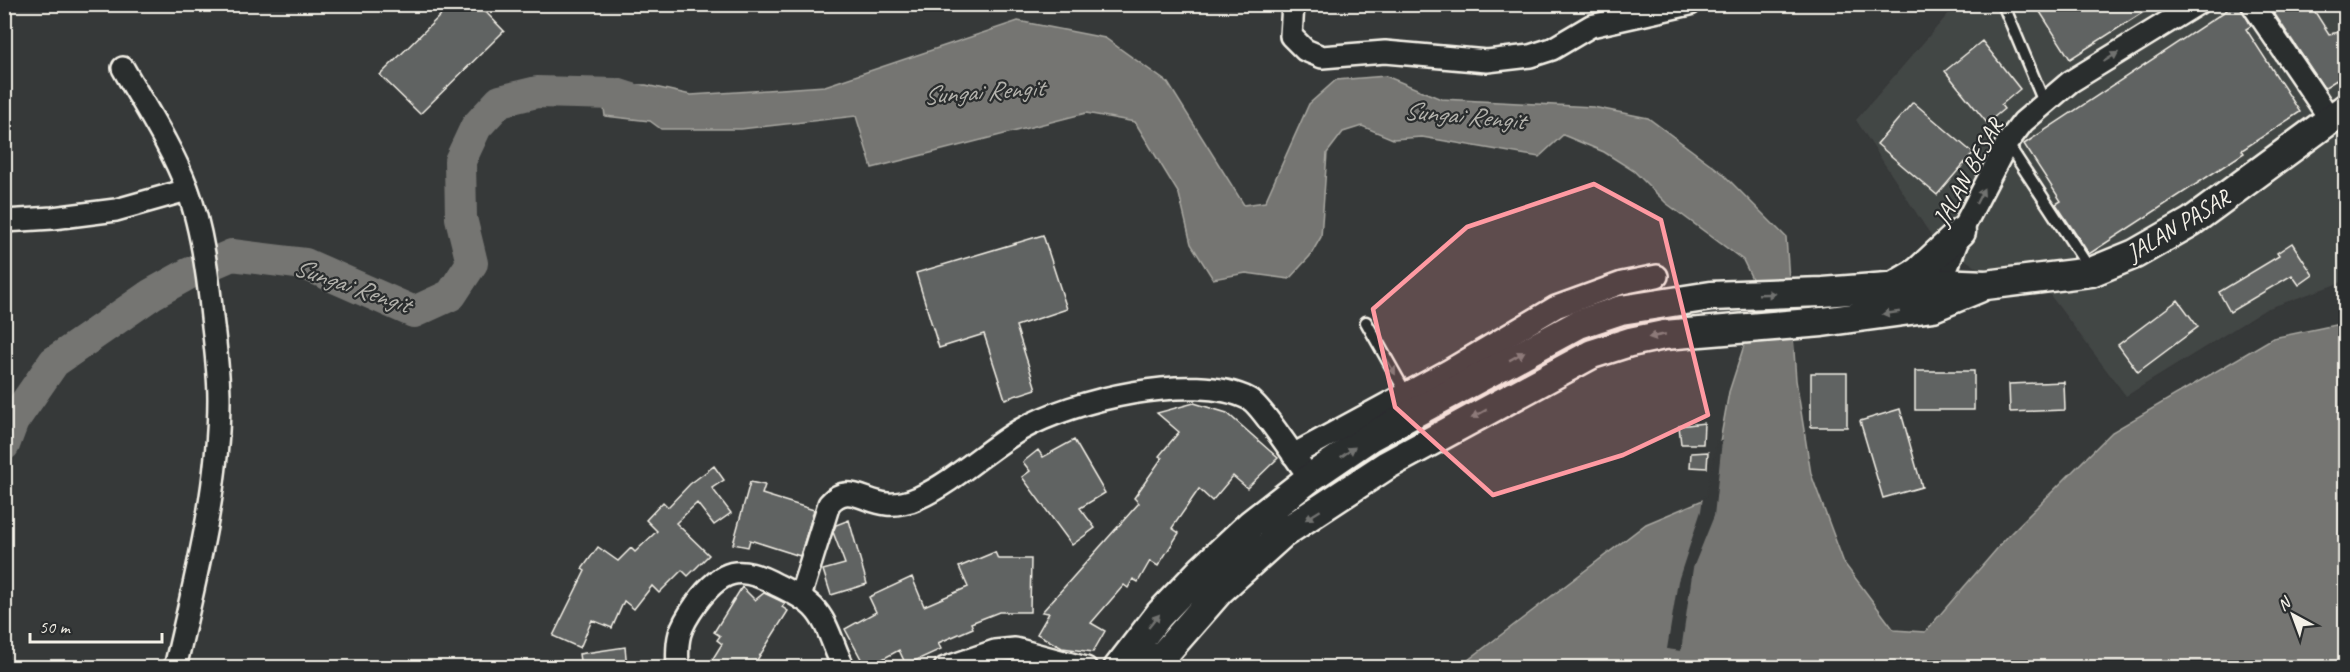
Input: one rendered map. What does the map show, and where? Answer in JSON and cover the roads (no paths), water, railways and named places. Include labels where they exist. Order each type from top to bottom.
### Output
[{"type":"main road","name":"JALAN PASAR","points":[[1936,295],[1986,285],[2091,272],[2135,254],[2191,222],[2338,114]]},
{"type":"main road","points":[[1892,288],[1918,272],[1961,232]]},
{"type":"main road","points":[[1118,668],[1159,615],[1203,569],[1251,525],[1310,478],[1370,437],[1411,402],[1579,324],[1621,310],[1711,296],[1892,288],[1936,295]]},
{"type":"main road","points":[[1152,668],[1220,590],[1282,534],[1387,465],[1592,354],[1641,339],[1715,329],[1822,322],[1936,295]]},
{"type":"street","points":[[1293,4],[1292,36],[1305,50],[1322,57],[1385,52],[1487,61],[1530,56],[1552,49],[1591,26],[1690,4]]},
{"type":"street","name":"JALAN BESAR","points":[[1936,295],[1961,232],[2007,143],[2044,102],[2070,82],[2197,4]]},
{"type":"street","points":[[2252,4],[2338,114]]},
{"type":"street","points":[[123,68],[173,156],[187,190],[200,237],[210,295],[219,398],[216,462],[200,561],[175,668]]},
{"type":"street","points":[[4,221],[53,218],[116,210],[187,190]]},
{"type":"street","points":[[1293,455],[1411,402],[1448,371],[1556,307],[1622,283],[1657,276]]},
{"type":"street","points":[[800,597],[829,504],[836,496],[845,492],[887,504],[912,501],[954,477],[1022,429],[1102,400],[1180,386],[1219,389],[1251,399],[1310,478]]},
{"type":"street","points":[[678,668],[678,633],[701,597],[720,577],[733,573],[757,574],[800,597],[823,618],[844,668]]},
{"type":"street","points":[[945,668],[995,651],[1015,649],[1086,668]]},
{"type":"lane","points":[[2003,4],[2044,102]]},
{"type":"lane","points":[[2007,143],[2091,272]]},
{"type":"lane","points":[[1366,322],[1411,402]]},
{"type":"water","points":[[1018,21],[1105,38],[1168,83],[1244,205],[1265,202],[1309,104],[1336,80],[1386,76],[1441,99],[1593,107],[1648,118],[1721,172],[1786,237],[1796,380],[1811,474],[1844,563],[1894,630],[1925,632],[2008,536],[2112,432],[2273,338],[2345,323],[2345,667],[1459,667],[1646,524],[1710,497],[1729,392],[1750,327],[1756,287],[1743,260],[1666,203],[1634,171],[1604,152],[1563,135],[1539,157],[1422,137],[1393,139],[1362,126],[1343,132],[1327,153],[1321,237],[1310,256],[1289,279],[1246,273],[1213,279],[1191,244],[1179,194],[1135,122],[1086,113],[872,168],[856,116],[741,129],[661,129],[650,121],[605,116],[601,85],[646,85],[691,95],[825,86]]},
{"type":"waterway","name":"Sungai Rengit","points":[[4,445],[13,421],[54,362],[152,294],[188,274],[232,255],[305,264],[414,312],[451,295],[472,263],[461,218],[460,161],[476,127],[500,101],[537,92],[616,94],[644,103]]}]
